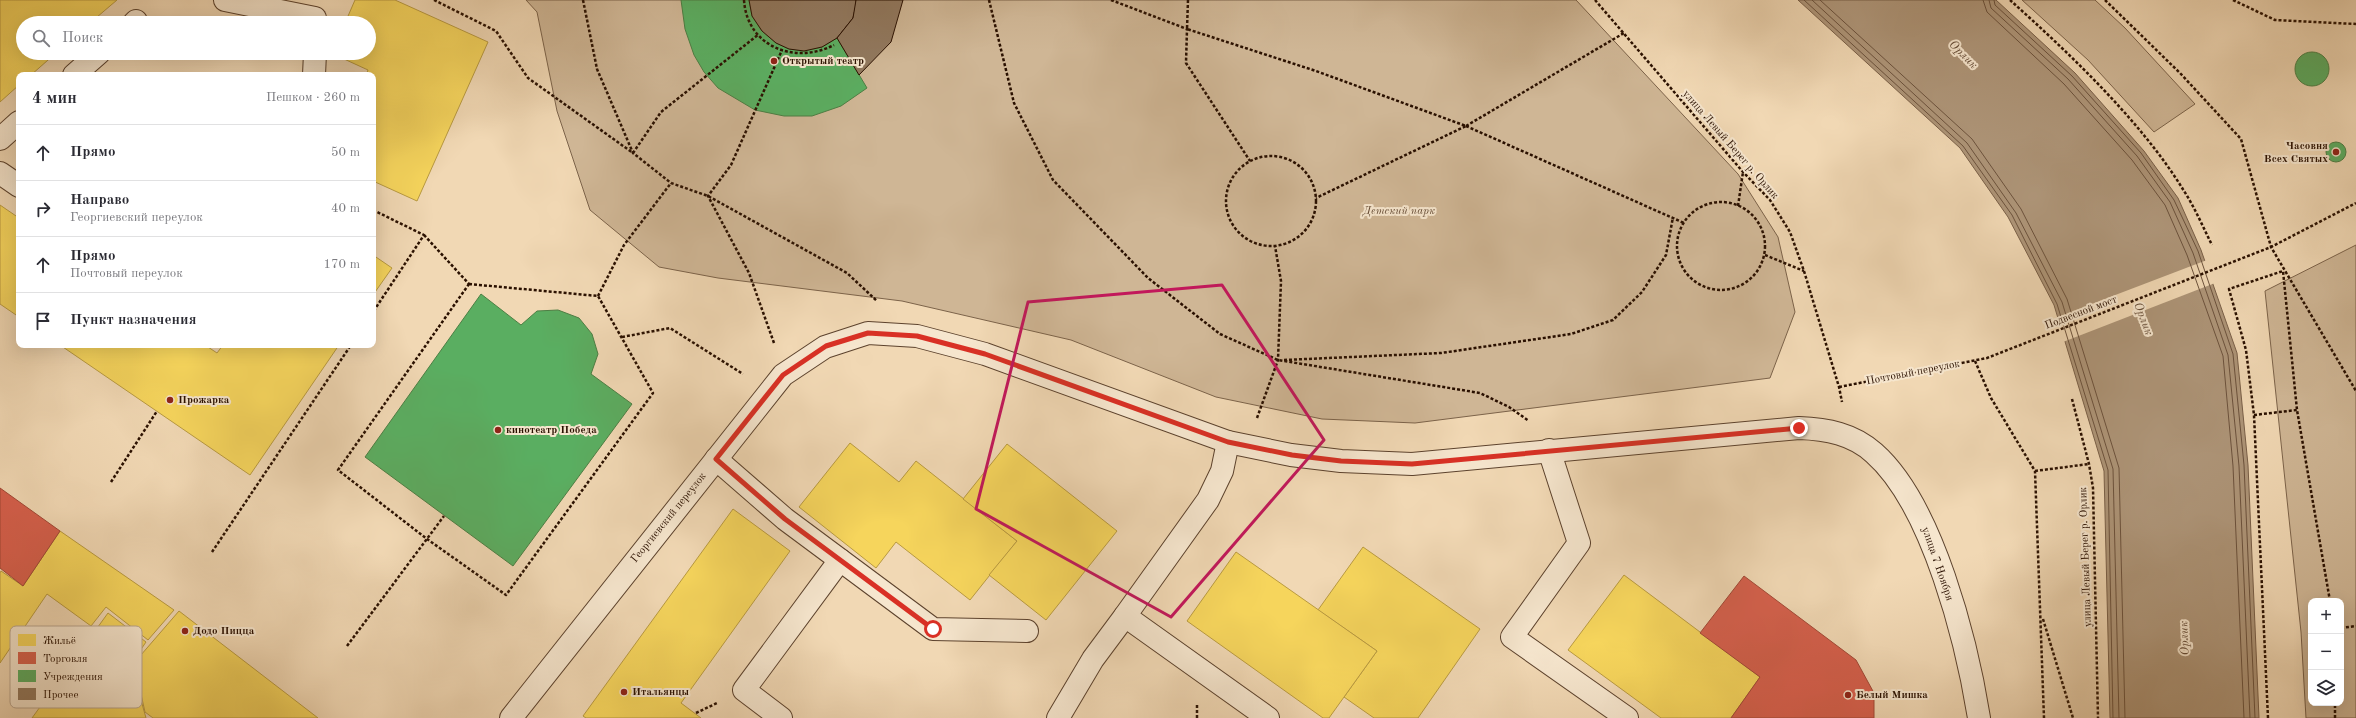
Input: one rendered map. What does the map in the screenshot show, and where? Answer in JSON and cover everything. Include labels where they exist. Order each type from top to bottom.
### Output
[{"type":"street","points":[[225,0],[318,14]]},
{"type":"street","points":[[77,72],[91,60]]},
{"type":"street","points":[[314,72],[315,60]]},
{"type":"street","points":[[0,139],[16,125]]},
{"type":"street","points":[[0,173],[16,184]]},
{"type":"street","name":"Георгиевский переулок","points":[[511,718],[783,375],[826,346],[868,333],[917,336],[985,354],[1228,442]]},
{"type":"street","points":[[1058,718],[1094,660],[1208,500],[1222,471],[1228,442],[1299,456],[1341,461],[1412,464],[1549,450],[1799,428],[1823,429],[1848,436]]},
{"type":"street","name":"улица 7 Ноября","points":[[1848,436],[1874,454],[1893,476],[1912,501],[1928,533],[1957,621],[1979,718]]},
{"type":"street","points":[[1549,450],[1579,543],[1512,637],[1627,718]]},
{"type":"street","points":[[716,459],[785,519],[933,629],[1027,631]]},
{"type":"street","points":[[781,718],[744,690],[840,560]]},
{"type":"street","points":[[1125,616],[1268,718]]},
{"type":"path","points":[[434,0],[496,31],[528,78],[634,153],[671,183],[708,196],[846,272],[878,302]]},
{"type":"path","points":[[583,0],[597,69],[634,153]]},
{"type":"path","points":[[744,0],[745,10],[749,21],[758,34],[768,43],[782,50],[796,54],[809,54],[834,45]]},
{"type":"path","points":[[989,0],[1014,103],[1053,180],[1148,278],[1220,334],[1278,360],[1480,393],[1509,407],[1529,421],[1549,450]]},
{"type":"path","points":[[1112,0],[1187,29],[1316,70],[1466,126],[1684,223]]},
{"type":"path","points":[[1188,0],[1186,63],[1250,161]]},
{"type":"path","name":"улица Левый Берег р. Орлик","points":[[1595,0],[1743,172],[1770,200],[1790,232],[1804,271],[1839,387],[1848,436]]},
{"type":"path","points":[[2010,0],[2056,42],[2144,135],[2184,191],[2212,245]]},
{"type":"path","points":[[2105,0],[2180,74],[2241,140],[2271,247],[2283,271],[2356,391]]},
{"type":"path","points":[[2232,0],[2275,20],[2356,24]]},
{"type":"path","points":[[1316,198],[1466,126],[1624,33]]},
{"type":"path","points":[[634,153],[662,112],[758,34]]},
{"type":"path","points":[[708,196],[730,165],[782,50]]},
{"type":"path","points":[[1265,157],[1281,157],[1296,163],[1307,173],[1314,188],[1316,198],[1313,218],[1305,232],[1294,241],[1267,247],[1253,243],[1241,235],[1232,224],[1227,211],[1226,197],[1230,183],[1238,172],[1250,161],[1265,157]]},
{"type":"path","points":[[1738,206],[1743,172]]},
{"type":"path","points":[[598,296],[624,245],[671,183]]},
{"type":"path","points":[[708,196],[749,273],[775,346]]},
{"type":"path","points":[[1722,203],[1738,206],[1750,214],[1760,225],[1765,239],[1765,255],[1751,279],[1740,286],[1726,290],[1713,290],[1700,285],[1685,270],[1678,252],[1678,238],[1684,223],[1694,212],[1708,205],[1722,203]]},
{"type":"path","points":[[2271,247],[2356,203]]},
{"type":"path","points":[[376,211],[424,235],[469,284],[598,296]]},
{"type":"path","points":[[1278,360],[1441,354],[1571,334],[1613,320],[1642,292],[1666,255],[1672,217]]},
{"type":"path","points":[[376,307],[424,235]]},
{"type":"path","points":[[1254,424],[1278,360],[1281,281],[1275,246]]},
{"type":"path","name":"Подвесной мост","points":[[1987,358],[2271,247]]},
{"type":"path","points":[[1765,255],[1804,271]]},
{"type":"path","points":[[2283,271],[2297,410],[2329,598]]},
{"type":"path","points":[[2268,718],[2254,415],[2246,350],[2229,290],[2283,271]]},
{"type":"path","points":[[469,284],[338,470],[427,539],[506,595],[653,393],[598,296]]},
{"type":"path","points":[[622,337],[670,328],[748,377]]},
{"type":"path","points":[[212,552],[349,348]]},
{"type":"path","name":"Почтовый переулок","points":[[1839,387],[1974,362],[1987,358]]},
{"type":"path","points":[[1974,362],[1991,398],[2035,471],[2042,614],[2044,718]]},
{"type":"path","name":"улица Левый Берег р. Орлик","points":[[2072,399],[2089,464],[2093,488],[2098,718]]},
{"type":"path","points":[[2254,415],[2297,410]]},
{"type":"path","points":[[111,482],[157,411]]},
{"type":"path","points":[[2035,471],[2089,464]]},
{"type":"path","points":[[348,646],[444,516]]},
{"type":"path","points":[[2042,614],[2072,718]]},
{"type":"path","points":[[2344,628],[2356,626]]},
{"type":"path","points":[[2335,706],[2335,718]]},
{"type":"highlighted area","points":[[1222,285],[1324,440],[1171,617],[976,509],[1028,302]]},
{"type":"green space","name":"Детский парк","points":[[526,0],[1576,0],[1738,174],[1778,237],[1795,312],[1770,378],[1415,423],[1322,419],[1216,397],[1071,340],[902,301],[718,278],[659,267],[590,210],[557,111],[537,12]]},
{"type":"green space","points":[[2022,0],[2095,0],[2125,28],[2195,104],[2154,132],[2088,60]]},
{"type":"green space","points":[[2356,245],[2356,718],[2306,718],[2301,632],[2265,291]]},
{"type":"water","name":"Орлик","points":[[1798,0],[1996,0],[2075,73],[2144,151],[2178,198],[2201,250],[2237,353],[2248,465],[2259,718],[2110,718],[2104,471],[2054,305],[2008,217],[1960,148]]},
{"type":"pier","points":[[2207,260],[2215,283],[2063,342],[2055,318]]},
{"type":"building: Жильё","points":[[0,0],[117,0],[98,16],[16,16],[16,60],[48,60],[34,72],[16,72],[16,88],[0,102]]},
{"type":"building: Жильё","points":[[355,0],[395,0],[488,42],[417,201],[376,182],[376,72],[367,72],[368,70],[346,60],[376,60],[376,16],[348,16]]},
{"type":"building: Жильё","points":[[0,205],[16,216],[16,315],[0,304]]},
{"type":"building: Жильё","points":[[376,257],[392,268],[376,291]]},
{"type":"building: Жильё","points":[[64,348],[210,348],[217,353],[221,348],[337,348],[250,475]]},
{"type":"building: Жильё","points":[[850,443],[899,482],[916,461],[1017,541],[970,600],[896,542],[876,568],[799,507]]},
{"type":"building: Жильё","points":[[1007,444],[1117,531],[1046,620],[989,575],[1017,541],[963,499]]},
{"type":"building: Жильё","points":[[733,509],[790,551],[681,703],[701,718],[586,718],[583,716]]},
{"type":"building: Жильё","points":[[60,531],[174,610],[148,640],[142,635],[142,626],[130,626],[106,607],[91,626],[47,594],[25,626],[10,626],[10,648],[0,663],[1,571],[23,586]]},
{"type":"building: Жильё","points":[[1363,547],[1480,629],[1418,718],[1374,718],[1344,697],[1377,651],[1318,610]]},
{"type":"building: Жильё","points":[[1236,552],[1377,651],[1329,718],[1323,718],[1187,621]]},
{"type":"building: Жильё","points":[[1624,575],[1760,677],[1731,718],[1661,718],[1568,650]]},
{"type":"building: Жильё","points":[[179,611],[318,718],[153,718],[145,712],[142,699],[142,654]]},
{"type":"building: Жильё","points":[[108,613],[125,626],[99,626]]},
{"type":"building: Жильё","points":[[142,639],[146,642],[142,648]]},
{"type":"building: Жильё","points":[[142,704],[146,718],[32,718],[39,708],[142,708]]},
{"type":"building: Торговля","points":[[0,488],[60,531],[23,586],[0,568]]},
{"type":"building: Торговля","points":[[1744,576],[1856,660],[1874,693],[1874,718],[1731,718],[1760,677],[1700,633]]},
{"type":"building: Учреждения","name":"Открытый театр","points":[[681,0],[749,0],[752,16],[762,31],[776,43],[789,49],[804,51],[822,47],[837,38],[867,88],[841,106],[812,116],[784,116],[755,110],[718,88],[704,72],[694,55],[685,29]]},
{"type":"building: Учреждения","points":[[2309,52],[2315,52],[2319,53],[2326,59],[2329,69],[2328,76],[2322,83],[2315,86],[2309,86],[2305,85],[2298,79],[2295,72],[2295,66],[2296,62],[2302,55]]},
{"type":"building: Учреждения","name":"Часовня Всех Святых","points":[[2336,142],[2343,145],[2346,152],[2343,159],[2336,162],[2329,159],[2326,152],[2329,145]]},
{"type":"building: Учреждения","name":"кинотеатр Победа","points":[[481,294],[521,325],[537,311],[558,310],[579,318],[592,334],[598,354],[591,374],[632,404],[513,566],[365,457]]},
{"type":"building: Прочее","points":[[749,0],[856,0],[856,5],[853,18],[837,38],[822,47],[804,51],[789,49],[776,43],[762,31],[752,16]]},
{"type":"building: Прочее","points":[[856,0],[903,0],[891,42],[859,75],[837,38],[853,18]]},
{"type":"place","name":"Открытый театр","points":[[774,61]]},
{"type":"place","name":"Часовня Всех Святых","points":[[2336,152]]},
{"type":"place","name":"Прожарка","points":[[170,400]]},
{"type":"place","name":"кинотеатр Победа","points":[[498,430]]},
{"type":"place","name":"Додо Пицца","points":[[185,631]]},
{"type":"place","name":"Итальянцы","points":[[624,692]]},
{"type":"place","name":"Белый Мишка","points":[[1848,695]]},
{"type":"route","points":[[933,629],[785,519],[716,459],[783,375],[826,346],[868,333],[917,336],[985,354],[1228,442],[1292,455],[1341,461],[1412,464],[1549,450],[1799,428]]}]
